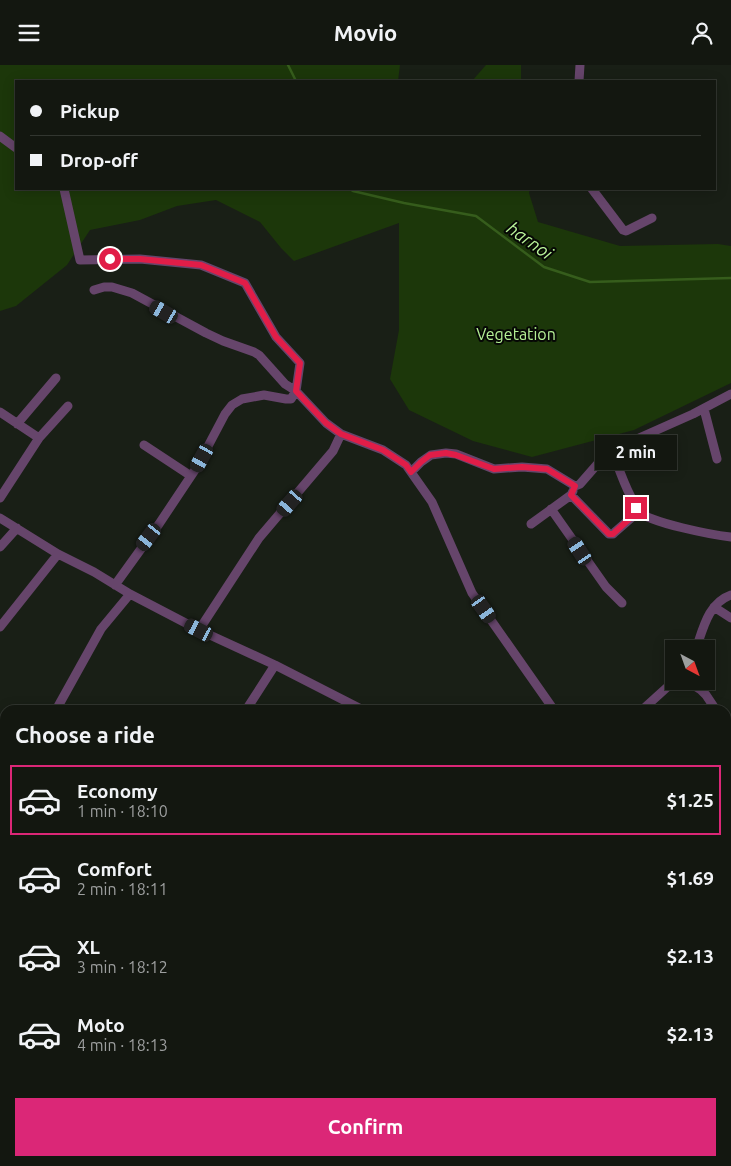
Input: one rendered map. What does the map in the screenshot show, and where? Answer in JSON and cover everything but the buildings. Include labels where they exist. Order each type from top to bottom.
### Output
[{"type":"street","points":[[579,80],[580,65]]},
{"type":"street","points":[[0,136],[15,147]]},
{"type":"street","points":[[64,190],[80,260],[140,259],[201,265],[245,283],[276,337],[300,363],[296,391],[291,399],[264,395],[242,399],[232,405],[225,413],[191,476],[115,585]]},
{"type":"street","points":[[593,190],[623,230],[626,231],[652,218]]},
{"type":"street","points":[[94,290],[112,287],[132,293],[206,333],[254,352],[259,355],[285,384],[296,391],[326,423],[341,434],[383,450],[406,465],[432,501],[472,593],[550,705]]},
{"type":"street","points":[[18,424],[56,378]]},
{"type":"street","points":[[530,524],[571,495],[575,486],[580,484],[612,450],[704,409],[731,394]]},
{"type":"street","points":[[0,497],[39,439],[68,406]]},
{"type":"street","points":[[704,409],[717,459]]},
{"type":"street","points":[[0,412],[39,439]]},
{"type":"street","points":[[199,630],[259,539],[333,451],[341,434]]},
{"type":"street","points":[[144,445],[191,476]]},
{"type":"street","points":[[612,450],[623,481],[640,513],[688,529],[731,537]]},
{"type":"street","points":[[411,472],[430,455],[446,453],[494,469],[522,467],[547,469],[575,486]]},
{"type":"street","points":[[571,495],[609,534],[613,534],[638,511]]},
{"type":"street","points":[[551,509],[606,587],[622,603]]},
{"type":"street","points":[[0,518],[58,555],[130,594],[199,630],[276,665],[352,705]]},
{"type":"street","points":[[0,547],[17,528]]},
{"type":"street","points":[[0,627],[58,555]]},
{"type":"street","points":[[59,705],[100,629],[130,594]]},
{"type":"street","points":[[699,640],[708,615],[725,597],[731,595]]},
{"type":"street","points":[[714,607],[731,618]]},
{"type":"street","points":[[249,705],[276,665]]},
{"type":"street","points":[[648,705],[665,689]]},
{"type":"street","points":[[701,690],[713,705]]},
{"type":"green space","name":"Vegetation","points":[[0,65],[400,65],[398,80],[15,80],[15,190],[530,190],[538,222],[620,246],[718,244],[731,246],[731,383],[634,430],[532,457],[473,441],[409,410],[390,379],[399,330],[399,223],[294,261],[260,222],[216,200],[177,206],[140,220],[90,230],[67,265],[16,306],[0,311]]},
{"type":"green space","points":[[486,65],[521,65],[521,80],[473,80]]},
{"type":"waterway","name":"harnoi","points":[[288,65],[296,80]]},
{"type":"waterway","name":"harnoi","points":[[352,190],[404,203],[476,216],[544,267],[590,282],[731,278]]},
{"type":"route","points":[[110,259],[140,259],[201,265],[245,283],[276,337],[300,363],[296,391],[326,423],[341,434],[383,450],[406,465],[411,472],[430,455],[446,453],[494,469],[522,467],[547,469],[575,486],[571,495],[609,534],[613,534],[638,511],[636,508]]}]
